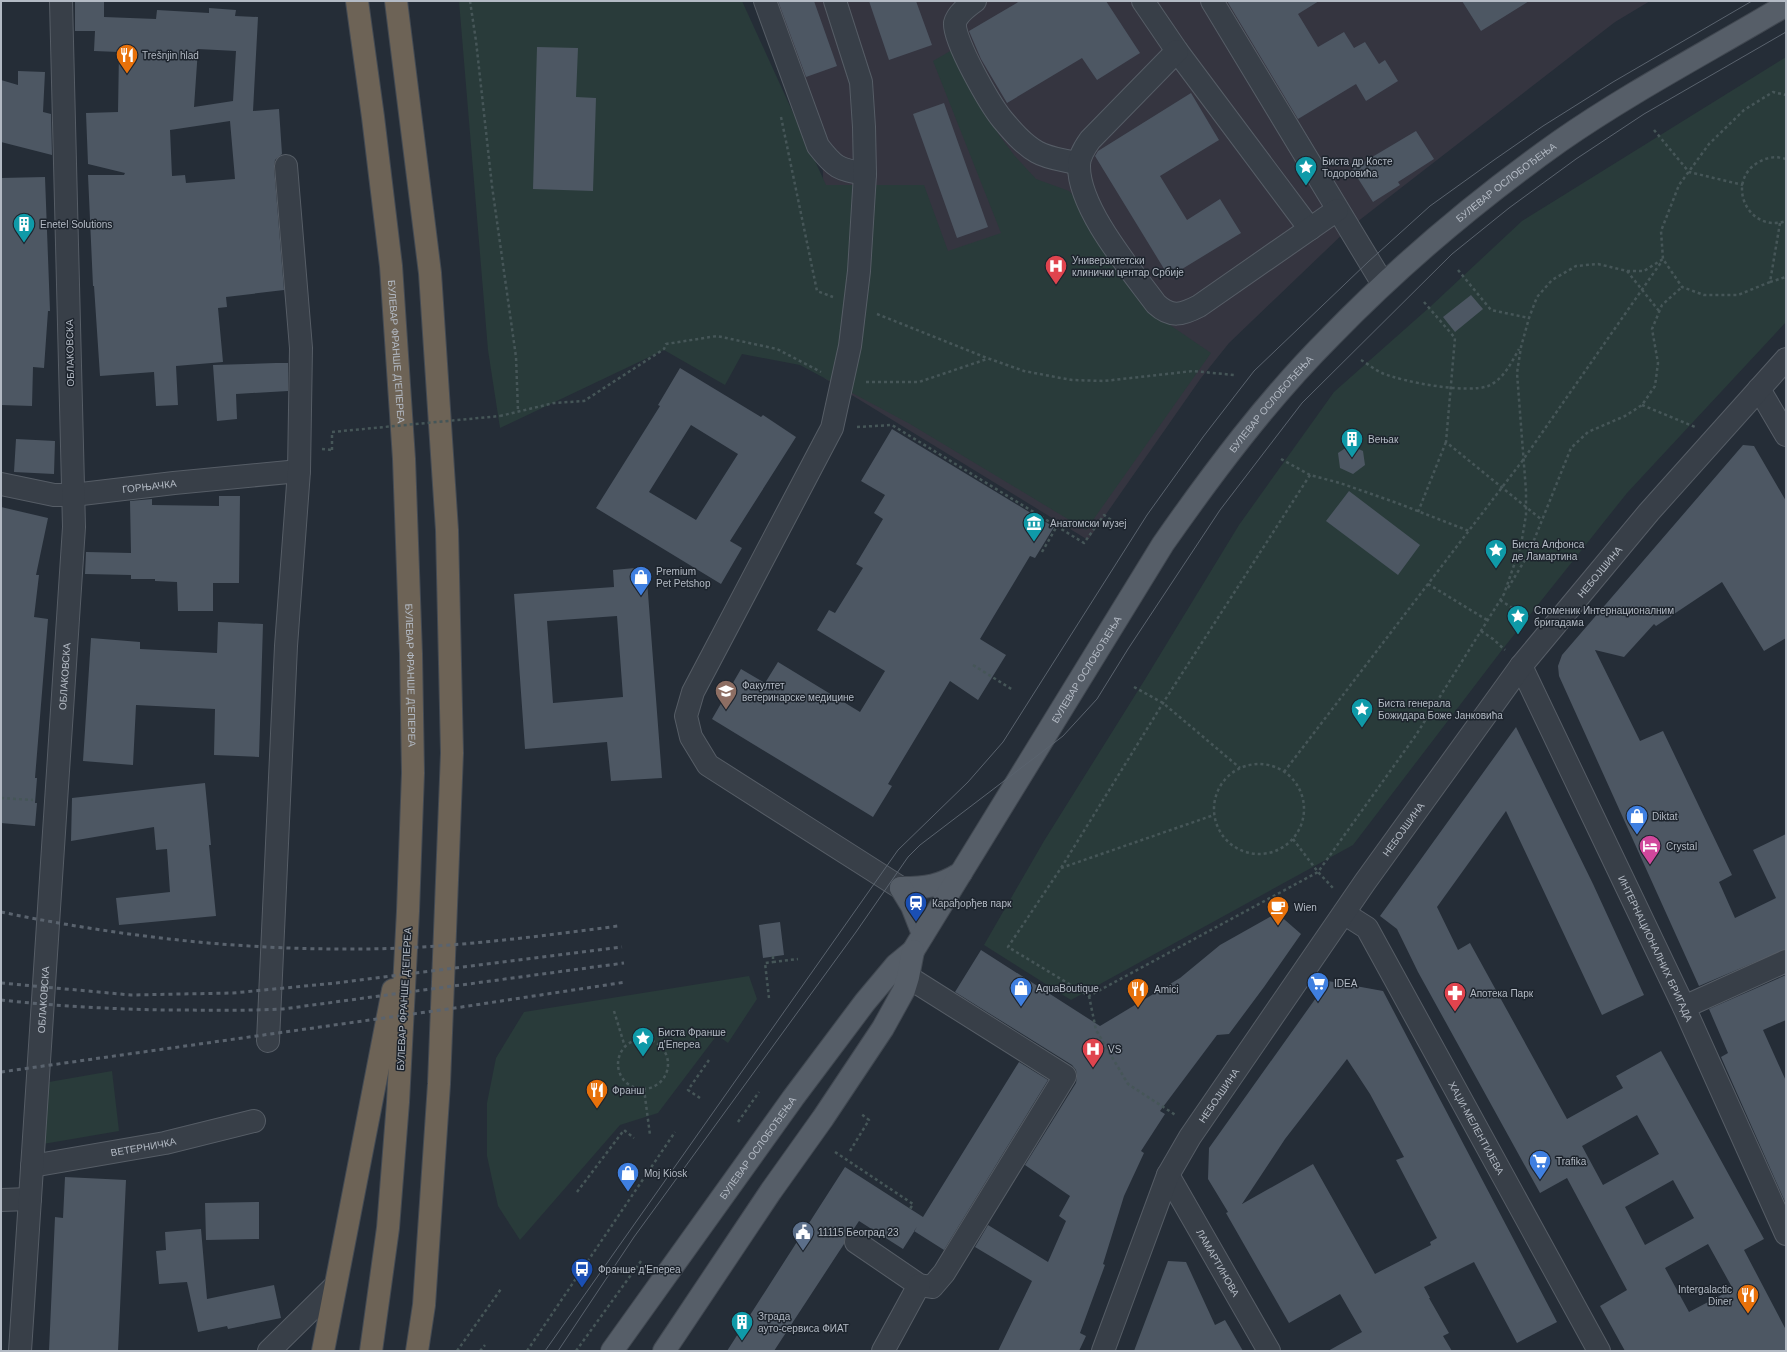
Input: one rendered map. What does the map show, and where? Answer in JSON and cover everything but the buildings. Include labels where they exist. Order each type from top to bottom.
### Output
[{"type":"highway","name":"БУЛЕВАР ФРАНШЕ Д'ЕПЕРЕА","points":[[357,1],[391,266],[404,459],[411,646],[413,773],[408,910],[398,1102],[388,1228],[371,1351]]},
{"type":"highway","points":[[396,1],[430,273],[447,530],[452,753],[439,1084],[424,1305],[417,1351]]},
{"type":"highway","points":[[323,1351],[334,1287],[408,910]]},
{"type":"main road","name":"БУЛЕВАР ОСЛОБОЂЕЊА","points":[[612,1351],[831,1047],[884,978],[918,943],[1163,544],[1205,485],[1283,389],[1330,337],[1383,284],[1491,192],[1562,141],[1635,94],[1786,5]]},
{"type":"main road","points":[[901,888],[936,885],[946,882],[961,873]]},
{"type":"main road","points":[[901,888],[907,896],[918,943]]},
{"type":"main road","name":"БУЛЕВАР ОСЛОБОЂЕЊА","points":[[664,1351],[874,1041],[904,990],[918,943]]},
{"type":"street","name":"ОБЛАКОВСКА","points":[[20,1351],[74,527],[61,1]]},
{"type":"street","points":[[765,1],[818,146],[829,161],[843,170],[865,174]]},
{"type":"street","points":[[835,1],[861,82],[864,127],[865,174],[859,271],[850,346],[832,428],[693,692],[686,716],[691,737],[708,765],[901,888]]},
{"type":"street","points":[[975,1],[961,12],[955,23],[957,38],[962,51],[1000,117],[1025,143],[1038,153],[1078,164]]},
{"type":"street","points":[[1143,1],[1177,51],[1310,229]]},
{"type":"street","points":[[1212,1],[1383,284]]},
{"type":"street","points":[[1177,51],[1090,140],[1083,150],[1078,164],[1080,180],[1086,198],[1099,222],[1117,250],[1156,304],[1163,310],[1174,314],[1188,312],[1199,306],[1337,210]]},
{"type":"street","points":[[268,1041],[286,646],[299,471],[301,348],[286,166]]},
{"type":"street","name":"НЕБОЈШИНА","points":[[1103,1351],[1168,1175],[1190,1137],[1345,914],[1515,660],[1786,360]]},
{"type":"street","points":[[1759,389],[1786,435]]},
{"type":"street","name":"ГОРЊАЧКА","points":[[1,484],[54,495],[73,495],[174,483],[299,471]]},
{"type":"street","name":"ИНТЕРНАЦИОНАЛНИХ БРИГАДА","points":[[1515,660],[1684,1007],[1786,1234]]},
{"type":"street","name":"ХАЏИ-МЕЛЕНТИЈЕВА","points":[[1345,914],[1367,928],[1599,1351]]},
{"type":"street","points":[[1684,1007],[1786,961]]},
{"type":"street","points":[[856,1242],[919,1285],[932,1287],[944,1273],[1065,1076],[908,977]]},
{"type":"street","name":"ВЕТЕРНИЧКА","points":[[32,1166],[165,1143],[254,1121]]},
{"type":"street","name":"ЛАМАРТИНОВА","points":[[1168,1175],[1269,1351]]},
{"type":"street","points":[[1,1200],[30,1199]]},
{"type":"street","points":[[883,1351],[919,1285]]},
{"type":"street","points":[[269,1351],[334,1287]]},
{"type":"path","points":[[470,1],[476,41],[492,186],[516,357],[518,411]]},
{"type":"path","points":[[1786,95],[1773,92],[1744,110],[1709,144],[1679,185],[1661,231],[1663,259],[1682,287],[1704,295],[1738,295],[1786,277]]},
{"type":"path","points":[[780,115],[817,291],[855,304],[934,338],[1024,371],[1072,380],[1104,381],[1193,371],[1234,375]]},
{"type":"path","points":[[1654,130],[1689,172],[1743,185]]},
{"type":"path","points":[[1786,159],[1774,157],[1764,159],[1754,164],[1748,172],[1743,185],[1744,202],[1758,219],[1769,223],[1780,223],[1786,221]]},
{"type":"path","points":[[1770,282],[1780,223]]},
{"type":"path","points":[[1504,594],[1521,545],[1526,506],[1517,373],[1520,347],[1537,298],[1552,280],[1576,266],[1598,264],[1627,271],[1644,270],[1663,259]]},
{"type":"path","points":[[1284,772],[1524,460],[1663,259]]},
{"type":"path","points":[[1458,270],[1491,310],[1529,318]]},
{"type":"path","points":[[1627,271],[1659,311]]},
{"type":"path","points":[[1089,996],[1318,872],[1416,734],[1528,555],[1571,448],[1588,432],[1625,416],[1642,405],[1655,386],[1658,363],[1652,329],[1662,305],[1682,287]]},
{"type":"path","points":[[1418,512],[1446,442],[1455,338],[1424,302]]},
{"type":"path","points":[[332,450],[332,432],[500,416],[554,404],[584,401],[664,350],[666,344],[717,336],[777,349],[841,382],[919,382],[988,358]]},
{"type":"path","points":[[1362,360],[1382,373],[1399,379],[1451,387],[1471,388],[1488,386],[1503,376],[1520,347]]},
{"type":"path","points":[[1642,405],[1700,429]]},
{"type":"path","points":[[832,428],[892,425],[1084,543],[1104,515],[1123,528]]},
{"type":"path","points":[[1446,442],[1542,520]]},
{"type":"path","points":[[1281,460],[1310,474],[1340,483],[1469,531]]},
{"type":"path","points":[[1180,1119],[1128,1084],[1096,1030],[1089,996],[1008,947],[1061,868],[1163,702],[1310,474]]},
{"type":"path","points":[[1042,552],[1057,526]]},
{"type":"path","points":[[1428,584],[1487,620]]},
{"type":"path","points":[[1500,600],[1517,612],[1531,626]]},
{"type":"path","points":[[1481,631],[1493,639],[1515,660]]},
{"type":"path","points":[[973,665],[1014,690]]},
{"type":"path","points":[[1134,687],[1163,702],[1240,768]]},
{"type":"path","points":[[1254,764],[1270,766],[1284,772],[1295,782],[1302,796],[1304,811],[1301,826],[1292,839],[1281,849],[1266,854],[1252,854],[1238,849],[1226,841],[1218,829],[1214,815],[1214,800],[1220,787],[1229,776],[1240,768],[1254,764]]},
{"type":"path","points":[[1,798],[56,802]]},
{"type":"path","points":[[1061,868],[1214,815]]},
{"type":"path","points":[[1292,839],[1318,872],[1336,890]]},
{"type":"path","points":[[773,956],[773,962]]},
{"type":"path","points":[[769,998],[765,963],[798,959]]},
{"type":"path","points":[[614,1012],[625,1047]]},
{"type":"path","points":[[639,1039],[647,1039],[659,1045],[667,1055],[668,1068],[664,1079],[657,1085],[644,1089],[633,1087],[621,1077],[618,1069],[618,1061],[625,1047],[639,1039]]},
{"type":"path","points":[[700,1098],[688,1090],[710,1060]]},
{"type":"path","points":[[644,1089],[650,1135]]},
{"type":"path","points":[[738,1122],[759,1092]]},
{"type":"path","points":[[850,1151],[869,1120],[860,1114]]},
{"type":"path","points":[[578,1192],[624,1130],[634,1138]]},
{"type":"path","points":[[527,1351],[675,1132]]},
{"type":"path","points":[[835,1152],[914,1204],[910,1209]]},
{"type":"path","points":[[576,1351],[641,1261]]},
{"type":"path","points":[[457,1351],[501,1289]]},
{"type":"path","points":[[480,1351],[485,1345]]},
{"type":"shaded area","points":[[459,1],[742,1],[826,185],[924,185],[948,251],[1001,233],[933,61],[952,50],[999,135],[1014,155],[1036,179],[1069,191],[1079,202],[1149,308],[1167,323],[1211,353],[1086,530],[910,424],[800,365],[742,354],[725,385],[664,350],[500,428],[488,350]]},
{"type":"shaded area","name":"Универзитетски клинички центар Србије","points":[[757,1],[1650,1],[1615,22],[1348,229],[1229,343],[1201,378],[1088,540],[824,378],[823,171]]},
{"type":"shaded area","name":"Карађорђев парк","points":[[1786,57],[1786,322],[1627,493],[1502,650],[1353,845],[1071,1000],[984,945],[1044,841],[1239,525],[1334,392],[1431,306],[1522,221]]},
{"type":"shaded area","points":[[749,976],[757,999],[728,1043],[717,1035],[658,1113],[620,1125],[520,1240],[498,1206],[487,1156],[487,1103],[496,1058],[524,1012]]},
{"type":"shaded area","points":[[112,1071],[119,1131],[43,1144],[49,1082]]},
{"type":"tram line","points":[[545,1351],[898,850],[968,782],[1003,742],[1147,515],[1203,437],[1254,371],[1368,262],[1430,206],[1543,126],[1613,82],[1752,1]]},
{"type":"tram line","points":[[558,1351],[634,1237],[856,932],[908,857],[920,845],[1063,736],[1097,699],[1128,649],[1220,510],[1302,403],[1452,254],[1509,208],[1576,159],[1644,114],[1786,32]]},
{"type":"railway","points":[[1,912],[128,934],[170,939],[256,946],[342,949],[411,948],[515,939],[618,926]]},
{"type":"railway","points":[[1,983],[131,995],[233,993],[336,983],[622,947]]},
{"type":"railway","points":[[1,1000],[62,1006],[144,1010],[283,1009],[624,963]]},
{"type":"railway","points":[[1,1072],[455,1008],[626,982]]},
{"type":"place","name":"Trešnjin hlad","points":[[127,74]]},
{"type":"place","name":"Биста др Косте Тодоровића","points":[[1306,186]]},
{"type":"place","name":"Enetel Solutions","points":[[24,244]]},
{"type":"place","name":"Универзитетски клинички центар Србије","points":[[1056,286]]},
{"type":"place","name":"Вењак","points":[[1352,458]]},
{"type":"place","name":"Анатомски музеј","points":[[1034,542]]},
{"type":"place","name":"Биста Алфонса де Ламартина","points":[[1496,570]]},
{"type":"place","name":"Premium Pet Petshop","points":[[641,596]]},
{"type":"place","name":"Споменик Интернационалним бригадама","points":[[1518,636]]},
{"type":"place","name":"Факултет ветеринарске медицине","points":[[726,710]]},
{"type":"place","name":"Биста генерала Божидара Боже Јанковића","points":[[1362,728]]},
{"type":"place","name":"Diktat","points":[[1637,836]]},
{"type":"place","name":"Crystal","points":[[1650,866]]},
{"type":"place","name":"Карађорђев парк","points":[[916,922]]},
{"type":"place","name":"Wien","points":[[1278,926]]},
{"type":"place","name":"IDEA","points":[[1318,1002]]},
{"type":"place","name":"AquaBoutique","points":[[1021,1008]]},
{"type":"place","name":"Amici","points":[[1138,1008]]},
{"type":"place","name":"Апотека Парк","points":[[1455,1012]]},
{"type":"place","name":"Биста Франше д'Епереа","points":[[643,1058]]},
{"type":"place","name":"VS","points":[[1093,1068]]},
{"type":"place","name":"Франш","points":[[597,1110]]},
{"type":"place","name":"Trafika","points":[[1540,1180]]},
{"type":"place","name":"Moj Kiosk","points":[[628,1192]]},
{"type":"place","name":"11115 Београд 23","points":[[803,1252]]},
{"type":"place","name":"Франше д'Епереа","points":[[582,1288]]},
{"type":"place","name":"Intergalactic Diner","points":[[1748,1314]]},
{"type":"place","name":"Зграда ауто-сервиса ФИАТ","points":[[742,1342]]}]
